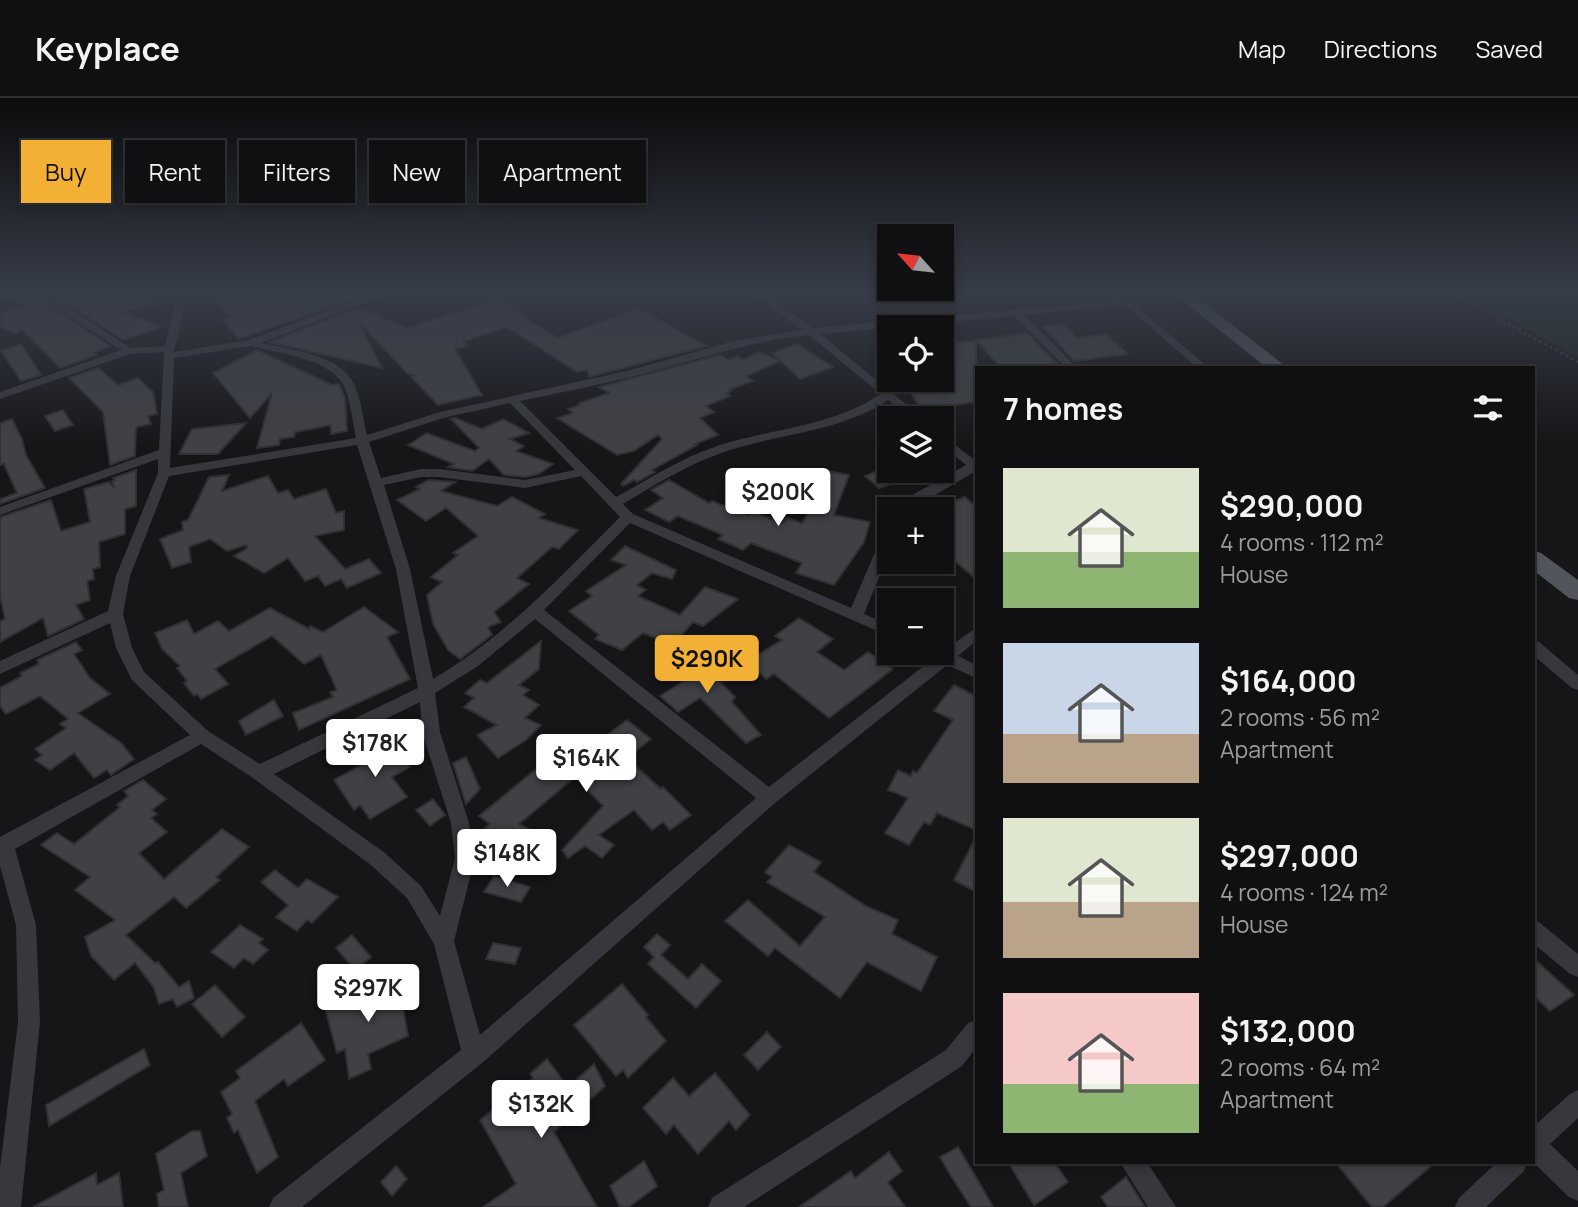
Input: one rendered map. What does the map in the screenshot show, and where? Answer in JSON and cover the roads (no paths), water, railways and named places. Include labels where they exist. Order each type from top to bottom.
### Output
[{"type":"main road","points":[[1247,344],[1276,366]]},
{"type":"main road","points":[[1535,560],[1578,592]]},
{"type":"street","points":[[118,344],[129,351]]},
{"type":"street","points":[[171,344],[164,473],[122,576],[115,614],[124,648],[138,676],[202,736],[259,773],[378,859],[414,892],[444,941],[474,1055]]},
{"type":"street","points":[[0,396],[129,351],[169,352],[244,344]]},
{"type":"street","points":[[254,344],[319,361],[343,376],[349,385],[368,463],[377,483],[403,569],[427,691],[431,732],[460,823],[465,858],[444,941]]},
{"type":"street","points":[[164,473],[363,440],[440,415],[629,374],[735,344]]},
{"type":"street","points":[[826,344],[901,406]]},
{"type":"street","points":[[1048,344],[1071,366]]},
{"type":"street","points":[[1176,344],[1202,366]]},
{"type":"street","points":[[615,503],[684,464],[720,449],[853,416],[888,395]]},
{"type":"street","points":[[512,399],[628,517],[877,626]]},
{"type":"street","points":[[954,449],[975,465]]},
{"type":"street","points":[[0,511],[163,453]]},
{"type":"street","points":[[919,497],[975,467]]},
{"type":"street","points":[[377,483],[421,473],[439,473],[525,484],[582,472]]},
{"type":"street","points":[[259,773],[427,691],[472,662],[535,611],[628,517]]},
{"type":"street","points":[[855,617],[877,565]]},
{"type":"street","points":[[535,611],[769,798]]},
{"type":"street","points":[[0,668],[115,614]]},
{"type":"street","points":[[954,647],[975,634]]},
{"type":"street","points":[[1535,648],[1578,684]]},
{"type":"street","points":[[954,661],[975,672]]},
{"type":"street","points":[[282,1207],[474,1055],[769,798],[930,665]]},
{"type":"street","points":[[8,1207],[29,1022],[26,925],[2,846],[202,736]]},
{"type":"street","points":[[1535,932],[1578,967]]},
{"type":"street","points":[[729,1205],[954,1058],[975,1032]]},
{"type":"street","points":[[1535,1142],[1578,1102]]},
{"type":"street","points":[[1535,1146],[1578,1188]]},
{"type":"street","points":[[1133,1164],[1163,1207]]},
{"type":"street","points":[[1468,1207],[1513,1164]]}]
